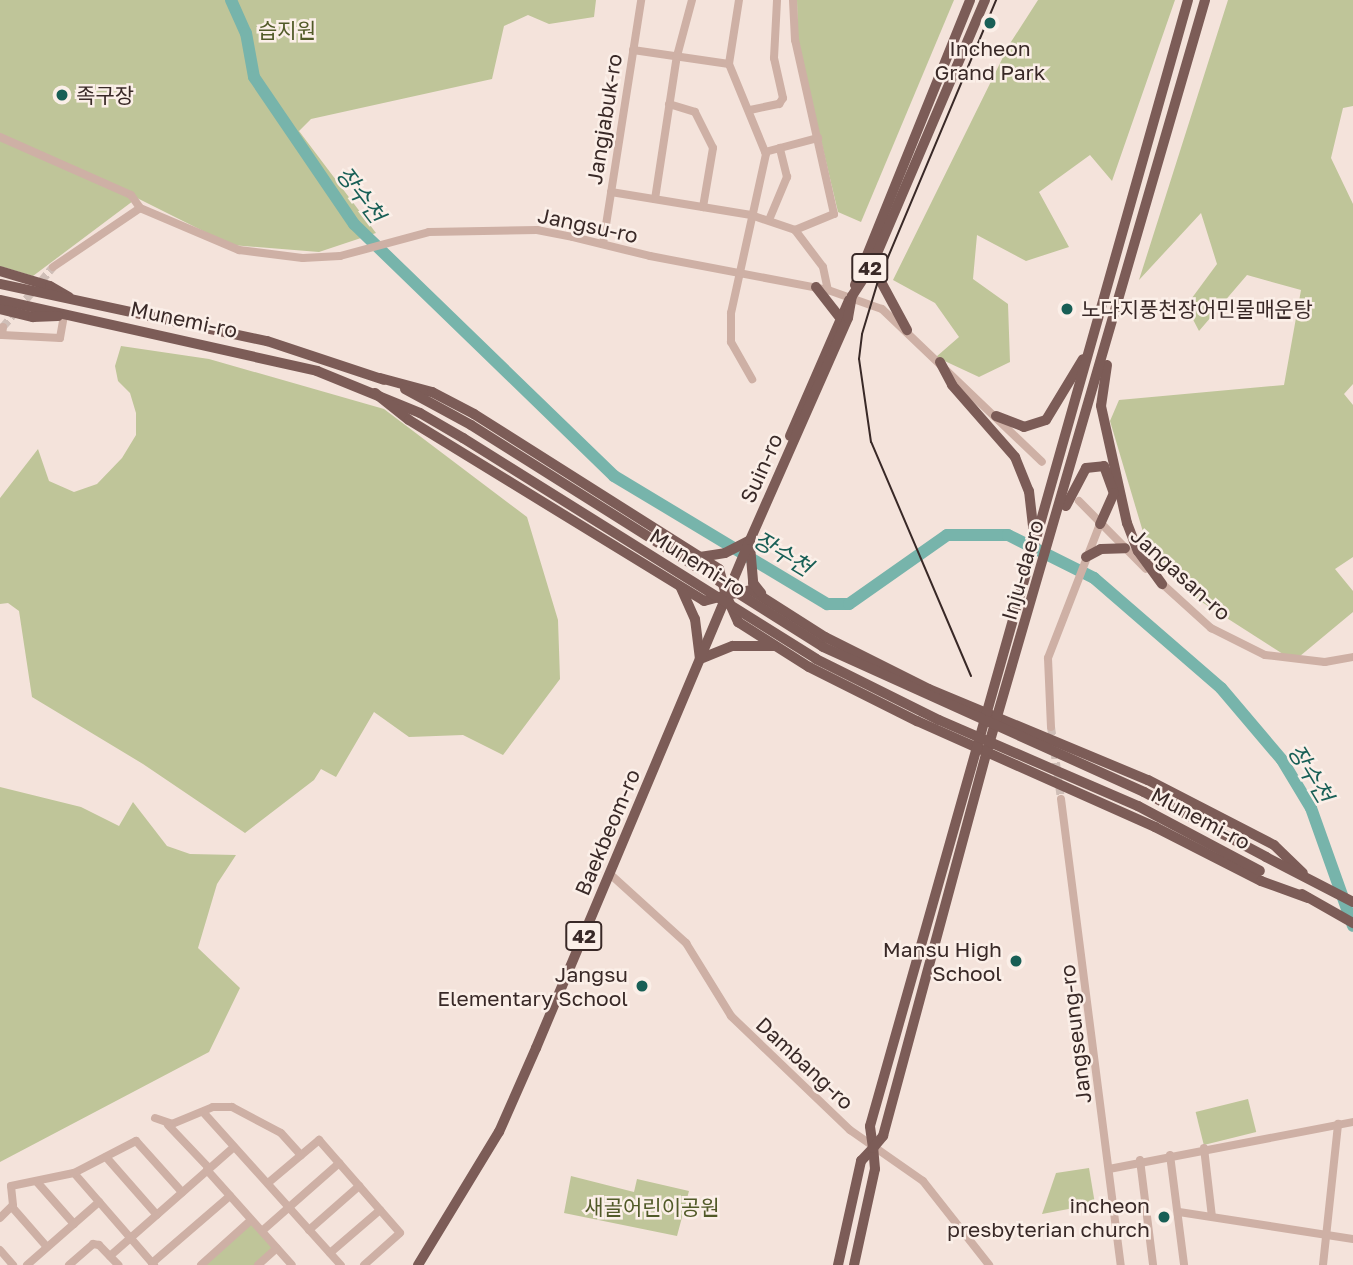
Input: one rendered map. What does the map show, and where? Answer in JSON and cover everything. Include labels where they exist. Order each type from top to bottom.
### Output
[{"type":"main road","name":"Suin-ro","points":[[751,536],[848,318],[861,262],[970,0]]},
{"type":"main road","name":"Suin-ro","points":[[751,536],[839,316],[872,265],[985,0]]},
{"type":"main road","name":"Inju-daero","points":[[854,1265],[875,1169],[870,1126],[975,746],[1188,0]]},
{"type":"main road","name":"Inju-daero","points":[[838,1265],[861,1161],[883,1136],[988,751],[1043,570],[1205,0]]},
{"type":"main road","points":[[872,265],[908,330]]},
{"type":"main road","points":[[0,271],[50,286],[77,302]]},
{"type":"main road","name":"Munemi-ro","points":[[0,284],[267,341],[380,377],[471,425],[823,647],[1144,792],[1266,857],[1303,873],[1351,901]]},
{"type":"main road","points":[[822,289],[839,316]]},
{"type":"main road","points":[[1119,299],[1101,406],[1127,523],[1138,551],[1162,584]]},
{"type":"main road","name":"Munemi-ro","points":[[0,300],[264,356],[374,393],[463,438],[816,659],[939,720],[1138,806],[1353,923]]},
{"type":"main road","points":[[0,309],[33,317],[69,316]]},
{"type":"main road","points":[[996,416],[1024,428],[1046,420],[1087,354]]},
{"type":"main road","points":[[940,362],[952,385],[1020,466],[1029,491],[1034,538]]},
{"type":"main road","points":[[380,377],[432,392],[474,414],[706,557],[719,569],[737,622],[856,692],[1155,827],[1261,881],[1308,898]]},
{"type":"main road","points":[[374,393],[409,420],[704,601],[751,590],[868,659],[1148,780],[1275,845],[1303,873]]},
{"type":"main road","points":[[1050,544],[1080,475],[1094,465],[1109,472],[1114,493],[1100,524]]},
{"type":"main road","points":[[706,557],[751,536],[753,583],[767,600]]},
{"type":"main road","name":"42","points":[[726,595],[751,536]]},
{"type":"main road","points":[[1085,560],[1101,549],[1125,548]]},
{"type":"main road","points":[[679,586],[695,619],[699,659],[733,646],[776,646]]},
{"type":"main road","name":"Baekbeom-ro","points":[[418,1265],[499,1132],[726,595]]},
{"type":"street","name":"Jangjabuk-ro","points":[[603,244],[641,0]]},
{"type":"street","points":[[655,199],[677,57],[692,0]]},
{"type":"street","points":[[739,0],[729,64],[765,152],[737,270],[731,342],[752,379]]},
{"type":"street","points":[[750,110],[779,104],[783,98],[774,58],[777,0]]},
{"type":"street","points":[[793,0],[794,40],[834,214],[795,230]]},
{"type":"street","points":[[633,50],[729,64]]},
{"type":"street","points":[[669,104],[695,112],[711,140],[703,207]]},
{"type":"street","name":"Jangsu-ro","points":[[0,137],[131,195],[140,208],[239,250],[323,258],[429,232],[514,230],[737,270],[852,296]]},
{"type":"street","points":[[765,152],[818,138]]},
{"type":"street","points":[[769,220],[786,177],[780,148]]},
{"type":"street","points":[[611,192],[751,215],[795,230],[823,267],[822,289]]},
{"type":"street","points":[[53,267],[140,208]]},
{"type":"street","points":[[852,296],[882,309],[908,330],[1042,462]]},
{"type":"street","points":[[3,327],[2,335],[60,338],[69,316]]},
{"type":"street","name":"Jangasan-ro","points":[[1079,501],[1162,584],[1211,628],[1265,655],[1325,662],[1353,657]]},
{"type":"street","points":[[1051,727],[1048,658],[1100,524]]},
{"type":"street","name":"Jangseung-ro","points":[[1061,799],[1121,1265]]},
{"type":"street","name":"Dambang-ro","points":[[610,874],[686,943],[731,1016],[802,1087],[873,1148],[923,1181],[989,1265]]},
{"type":"street","points":[[168,1125],[220,1105],[238,1109],[281,1133],[301,1155]]},
{"type":"street","points":[[203,1112],[341,1265]]},
{"type":"street","points":[[155,1118],[168,1125],[292,1265]]},
{"type":"street","points":[[1109,1169],[1140,1160],[1353,1122]]},
{"type":"street","points":[[1323,1265],[1338,1124]]},
{"type":"street","points":[[268,1183],[318,1140],[400,1233],[364,1265]]},
{"type":"street","points":[[47,1247],[12,1207],[11,1186],[74,1173],[136,1141],[182,1192]]},
{"type":"street","points":[[110,1256],[234,1147]]},
{"type":"street","points":[[1203,1148],[1212,1217]]},
{"type":"street","points":[[1170,1155],[1184,1265]]},
{"type":"street","points":[[106,1157],[156,1215]]},
{"type":"street","points":[[1140,1160],[1153,1265]]},
{"type":"street","points":[[262,1231],[339,1163]]},
{"type":"street","points":[[74,1173],[153,1264],[230,1196]]},
{"type":"street","points":[[37,1182],[74,1224]]},
{"type":"street","points":[[309,1230],[359,1186]]},
{"type":"street","points":[[26,1265],[99,1202]]},
{"type":"street","points":[[0,1218],[12,1207]]},
{"type":"street","points":[[330,1253],[380,1210]]},
{"type":"street","points":[[1179,1212],[1353,1239]]},
{"type":"street","points":[[201,1265],[251,1220]]},
{"type":"street","points":[[69,1265],[93,1244],[118,1265]]},
{"type":"street","points":[[258,1265],[277,1248]]},
{"type":"street","points":[[0,1250],[13,1265]]},
{"type":"green space","name":"습지원","points":[[0,0],[596,0],[594,17],[549,24],[528,15],[504,26],[492,79],[311,119],[299,131],[376,233],[319,252],[231,245],[137,198],[33,276],[0,266]]},
{"type":"green space","name":"Incheon Grand Park","points":[[797,0],[954,0],[861,222],[838,212],[798,44]]},
{"type":"green space","points":[[1038,0],[1175,0],[1112,181],[1090,155],[1039,192],[1069,247],[1026,261],[977,235],[973,279],[1008,304],[1010,362],[979,377],[936,357],[959,337],[935,303],[893,280],[1009,45]]},
{"type":"green space","points":[[1228,0],[1353,0],[1353,106],[1343,108],[1331,158],[1353,204],[1353,384],[1344,394],[1353,405],[1353,557],[1335,569],[1353,591],[1353,612],[1294,661],[1194,597],[1146,542],[1110,421],[1119,400],[1284,385],[1301,290],[1247,275],[1199,331],[1186,306],[1217,264],[1201,213],[1139,280]]},
{"type":"green space","points":[[121,346],[209,359],[384,409],[527,517],[558,620],[560,679],[503,755],[463,735],[409,737],[374,712],[336,777],[321,769],[314,780],[245,833],[143,764],[32,697],[19,611],[8,603],[0,604],[0,498],[38,449],[49,481],[74,492],[97,484],[122,458],[136,435],[136,413],[130,393],[118,381],[115,366]]},
{"type":"green space","points":[[0,787],[81,807],[119,826],[133,802],[167,846],[190,854],[236,855],[217,884],[198,948],[240,988],[209,1052],[0,1162]]},
{"type":"green space","points":[[1248,1099],[1256,1132],[1204,1145],[1196,1112]]},
{"type":"green space","points":[[1089,1168],[1095,1204],[1042,1214],[1056,1173]]},
{"type":"green space","name":"새골어린이공원","points":[[571,1176],[634,1192],[637,1179],[689,1191],[677,1236],[564,1213]]},
{"type":"green space","points":[[251,1220],[277,1248],[258,1265],[201,1265]]},
{"type":"waterway","name":"장수천","points":[[231,0],[246,33],[254,77],[354,224],[614,476],[827,604],[849,604],[947,535],[1008,535],[1094,578],[1221,688],[1282,760],[1311,808],[1353,926]]},
{"type":"tunnel","points":[[3,327],[53,267]]},
{"type":"tunnel","points":[[1051,727],[1061,799]]},
{"type":"tram line","points":[[971,676],[871,442],[859,359],[862,334],[878,281],[996,0]]},
{"type":"place","name":"Incheon Grand Park","points":[[990,23]]},
{"type":"place","name":"족구장","points":[[62,95]]},
{"type":"place","name":"노다지풍천장어민물매운탕","points":[[1067,309]]},
{"type":"place","name":"Mansu High School","points":[[1016,961]]},
{"type":"place","name":"Jangsu Elementary School","points":[[642,986]]},
{"type":"place","name":"incheon presbyterian church","points":[[1164,1217]]}]
